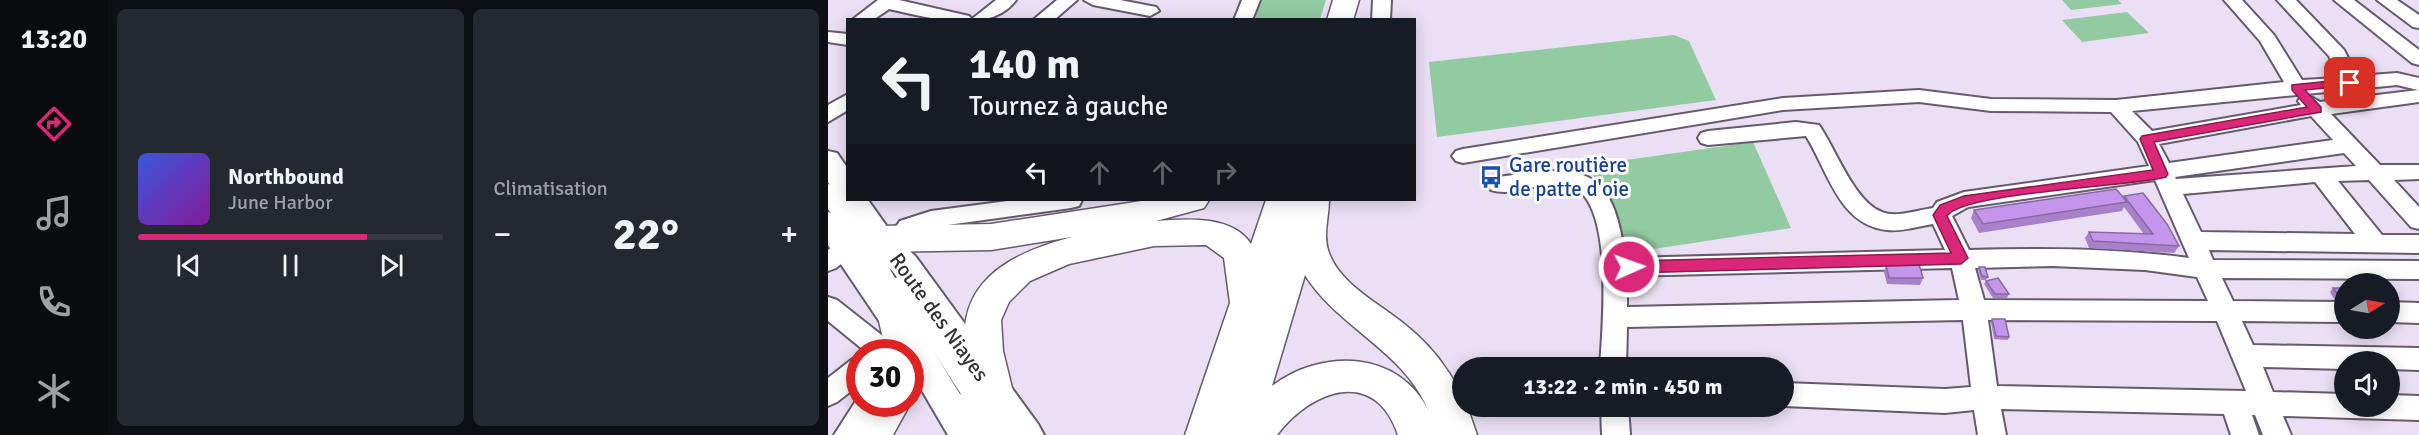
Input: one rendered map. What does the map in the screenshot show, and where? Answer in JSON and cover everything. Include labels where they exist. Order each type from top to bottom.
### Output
[{"type":"highway","points":[[1341,18],[1346,0]]},
{"type":"highway","points":[[1363,18],[1368,0]]},
{"type":"highway","points":[[863,246],[991,237],[1126,217],[1189,201]]},
{"type":"highway","points":[[1205,435],[1282,201]]},
{"type":"highway","points":[[1237,435],[1312,201]]},
{"type":"highway","points":[[1312,201],[1310,247],[1324,277],[1336,292],[1402,343],[1420,362],[1438,386],[1450,410],[1457,435]]},
{"type":"highway","points":[[993,392],[981,325],[985,311],[993,295],[1007,280],[1022,268],[1058,252],[1181,232],[1213,234],[1223,238],[1240,254],[1244,265],[1248,303]]},
{"type":"highway","points":[[1254,435],[1275,406],[1299,389],[1316,381],[1339,376],[1361,376],[1380,382],[1395,392],[1409,410],[1418,435]]},
{"type":"highway","points":[[872,435],[882,417]]},
{"type":"main road","name":"Route des Niayes","points":[[840,182],[846,199]]},
{"type":"main road","name":"Route des Niayes","points":[[847,201],[863,246],[887,339]]},
{"type":"main road","name":"Route des Niayes","points":[[828,223],[863,246],[905,265],[993,392],[1026,435]]},
{"type":"main road","name":"Route des Niayes","points":[[924,385],[968,435]]},
{"type":"street","points":[[984,18],[1007,0]]},
{"type":"street","points":[[1045,18],[1068,0]]},
{"type":"street","points":[[1093,0],[1150,10]]},
{"type":"street","points":[[1244,18],[1251,0]]},
{"type":"street","points":[[1381,18],[1382,0]]},
{"type":"street","points":[[2233,0],[2268,39],[2296,87],[2419,221]]},
{"type":"street","points":[[2286,0],[2337,54],[2350,83]]},
{"type":"street","points":[[2343,0],[2419,59]]},
{"type":"street","points":[[2386,0],[2419,23]]},
{"type":"street","points":[[864,18],[888,1],[955,18]]},
{"type":"street","points":[[1462,156],[1783,104],[1919,96],[1991,105],[2116,106],[2397,79],[2419,84]]},
{"type":"street","points":[[2147,139],[2316,109],[2419,96]]},
{"type":"street","points":[[828,115],[846,102]]},
{"type":"street","points":[[2116,106],[2147,139],[2191,241],[2245,356],[2277,435]]},
{"type":"street","points":[[1708,138],[1796,129],[1812,130],[1856,206],[1872,218],[1887,222],[1940,215],[1945,208],[1964,200],[2164,181],[2419,172]]},
{"type":"street","points":[[2164,181],[2349,145]]},
{"type":"street","points":[[2320,174],[2375,243]]},
{"type":"street","points":[[1499,185],[1563,176],[1580,181],[1596,193],[1608,219],[1615,267],[1613,357]]},
{"type":"street","points":[[863,246],[920,222],[982,206],[1055,201]]},
{"type":"street","points":[[1940,215],[1961,258],[1972,310],[1983,397],[1992,435]]},
{"type":"street","points":[[2191,241],[2419,244]]},
{"type":"street","points":[[863,246],[985,435]]},
{"type":"street","points":[[863,246],[887,262],[1004,435]]},
{"type":"street","points":[[1615,267],[2052,257],[2134,261],[2205,269],[2419,270]]},
{"type":"street","points":[[1614,317],[1972,310],[2334,312]]},
{"type":"street","points":[[830,311],[879,339]]},
{"type":"street","points":[[2400,312],[2419,313]]},
{"type":"street","points":[[2245,356],[2419,359]]},
{"type":"street","points":[[828,394],[846,379]]},
{"type":"street","points":[[1794,395],[1945,401],[1983,397],[2419,408]]},
{"type":"street","points":[[2234,403],[2245,435]]},
{"type":"street","points":[[848,435],[860,417]]},
{"type":"street","points":[[1615,417],[1616,435]]},
{"type":"green space","points":[[1259,0],[1326,0],[1320,18],[1252,18]]},
{"type":"green space","points":[[2062,0],[2118,0],[2122,4],[2071,10]]},
{"type":"green space","points":[[2127,12],[2149,33],[2082,42],[2062,20]]},
{"type":"green space","points":[[1674,35],[1689,41],[1716,100],[1437,137],[1429,62]]},
{"type":"green space","points":[[1753,142],[1791,228],[1614,255],[1591,165]]},
{"type":"building","points":[[2116,189],[2127,202],[1983,224],[1974,210]]},
{"type":"building","points":[[2143,193],[2167,224],[2179,246],[2093,241],[2089,232],[2153,234],[2124,196]]},
{"type":"building","points":[[1919,264],[1923,278],[1889,278],[1886,265]]},
{"type":"building","points":[[1979,267],[1985,267],[1988,277],[1982,276]]},
{"type":"building","points":[[1998,278],[2009,294],[1995,294],[1986,281]]},
{"type":"building","points":[[1992,319],[2005,319],[2009,337],[1996,336]]},
{"type":"place","name":"Gare routière de patte d'oie","points":[[1491,177]]},
{"type":"route","points":[[1629,267],[1961,258],[1940,215],[1945,208],[1964,200],[2020,191],[2161,174],[2147,139],[2316,109],[2296,87],[2350,83]]}]
